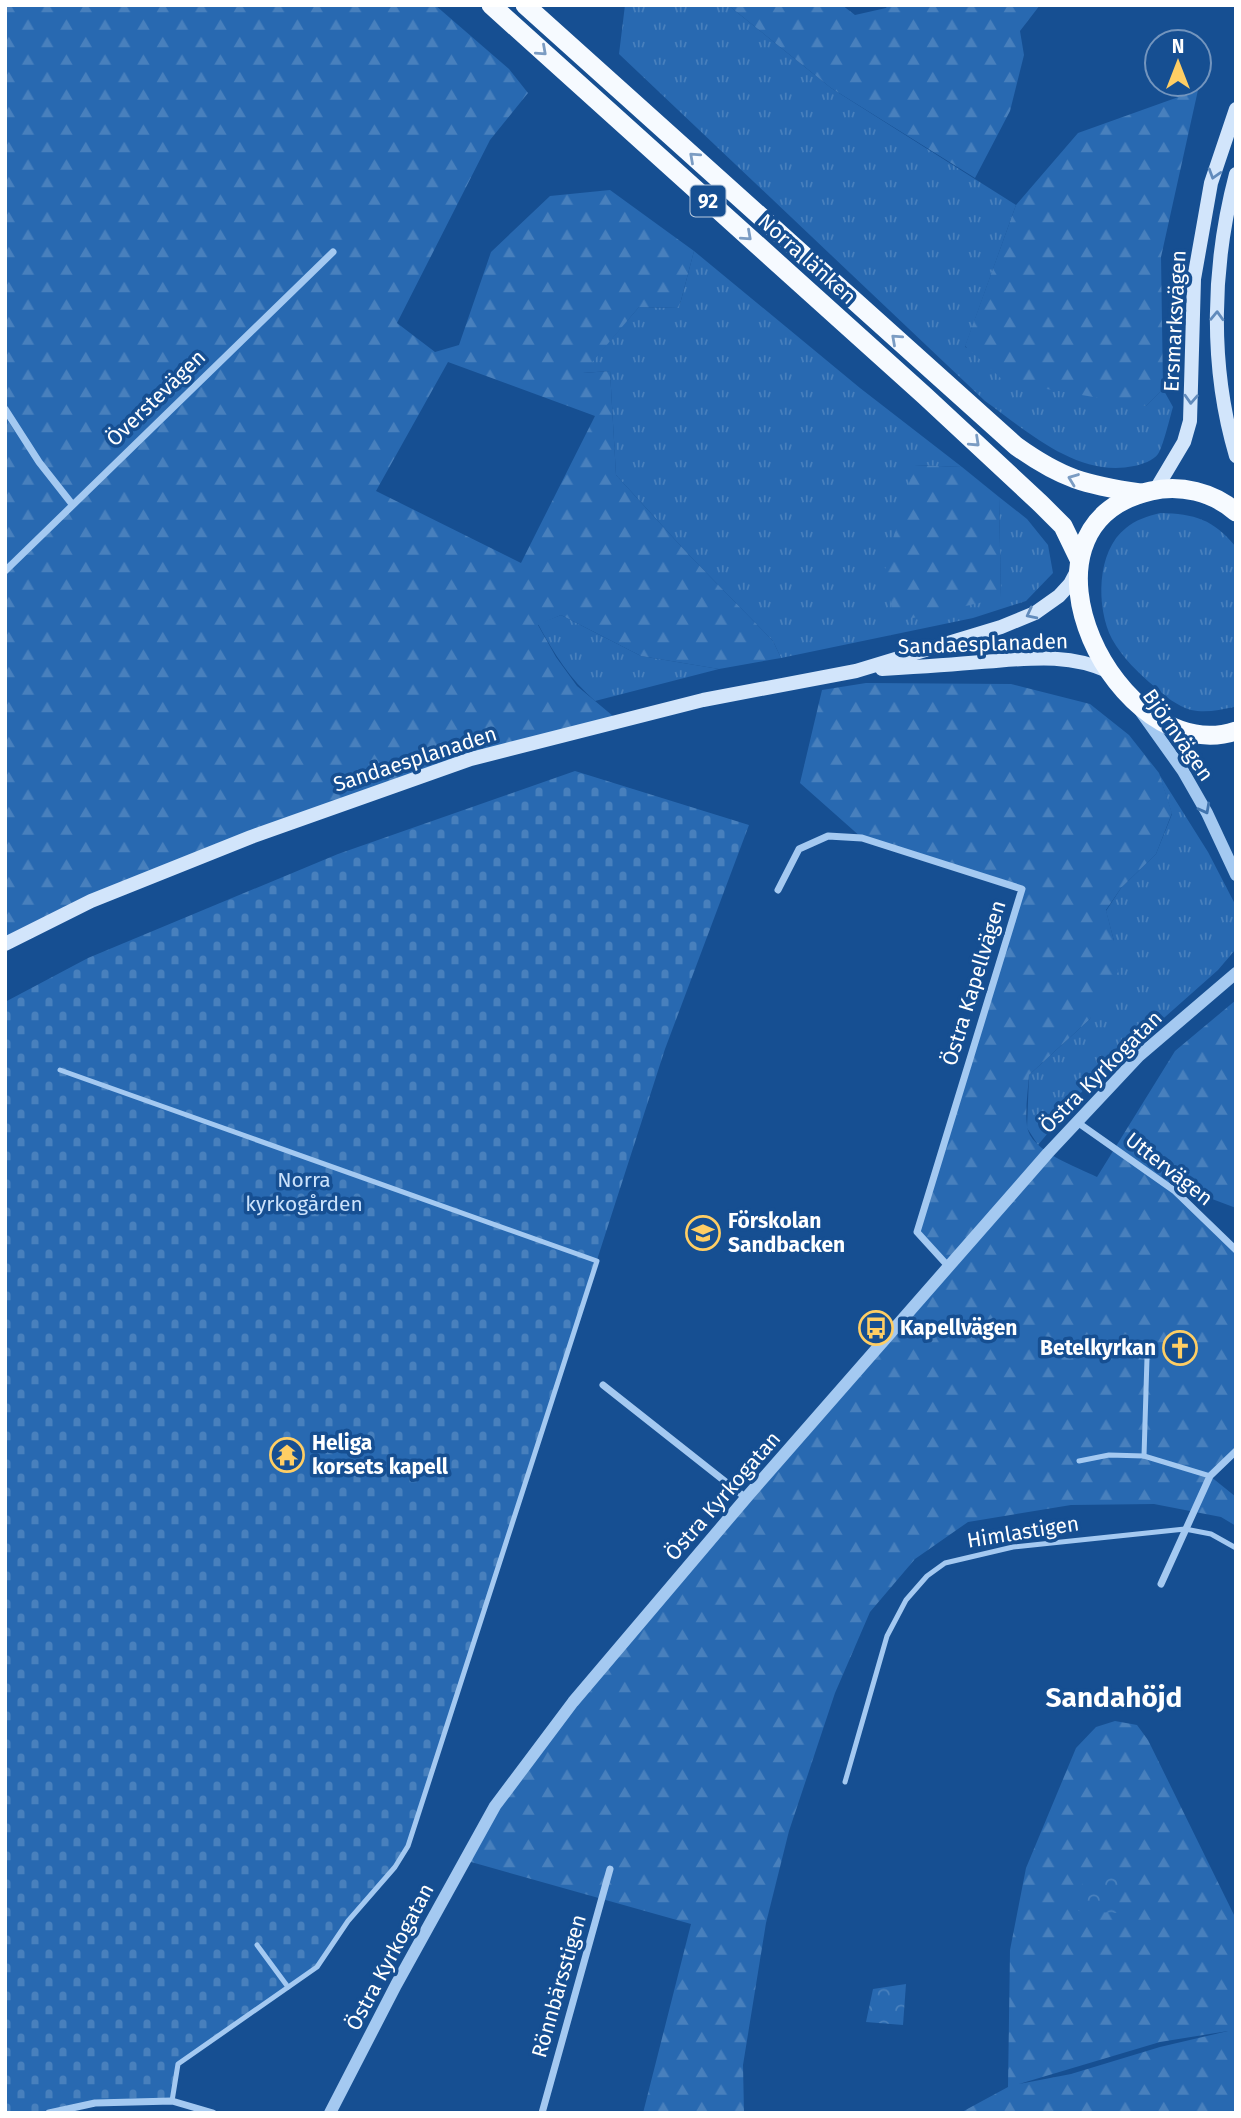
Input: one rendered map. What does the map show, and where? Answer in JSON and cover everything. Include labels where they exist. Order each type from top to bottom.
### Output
[{"type":"highway","name":"Norra länken","points":[[491,5],[1041,504],[1063,526],[1079,563]]},
{"type":"highway","name":"Norra länken","points":[[526,5],[1016,446],[1044,467],[1078,482],[1148,491],[1188,488],[1229,506],[1236,512]]},
{"type":"highway","points":[[1148,491],[1127,498],[1104,514],[1094,526],[1079,563],[1079,595],[1086,626],[1096,651],[1110,672],[1125,692],[1152,715],[1185,732],[1209,735],[1236,731]]},
{"type":"main road","name":"Ersmarksvägen","points":[[1148,491],[1184,442],[1190,421],[1194,279],[1211,183],[1236,109]]},
{"type":"main road","name":"Ersmarksvägen","points":[[1236,174],[1223,238],[1217,328],[1223,401],[1236,456]]},
{"type":"main road","name":"Sandaesplanaden","points":[[5,944],[91,901],[264,833],[471,759],[703,700],[856,671],[1001,627],[1035,613],[1070,584],[1079,563]]},
{"type":"main road","name":"Sandaesplanaden","points":[[856,671],[1041,658],[1075,660],[1110,672]]},
{"type":"street","name":"Överstevägen","points":[[5,570],[332,252]]},
{"type":"street","points":[[5,409],[39,462],[72,504]]},
{"type":"street","name":"Björnvägen","points":[[1125,692],[1184,771],[1236,875]]},
{"type":"street","name":"Östra Kapellvägen","points":[[778,890],[799,849],[828,836],[862,838],[1022,889],[916,1232],[948,1266]]},
{"type":"street","name":"Östra Kyrkogatan","points":[[331,2113],[396,1985],[495,1806],[573,1702],[746,1498],[1077,1122],[1139,1056],[1236,973]]},
{"type":"street","name":"Uttervägen","points":[[1077,1122],[1175,1191],[1236,1250]]},
{"type":"street","points":[[603,1385],[746,1498]]},
{"type":"street","points":[[1161,1584],[1210,1476],[1236,1451]]},
{"type":"street","name":"Rönnbärsstigen","points":[[542,2113],[610,1869]]},
{"type":"street","points":[[49,2113],[95,2103],[172,2101],[213,2113]]},
{"type":"lane","points":[[60,1070],[597,1261],[408,1846],[395,1867],[348,1921],[317,1967],[178,2064],[172,2101]]},
{"type":"lane","points":[[1144,1456],[1147,1358]]},
{"type":"lane","points":[[1079,1461],[1109,1455],[1144,1456],[1210,1476]]},
{"type":"lane","name":"Himlastigen","points":[[845,1782],[887,1636],[906,1600],[927,1576],[945,1563],[1013,1547],[1185,1529],[1211,1534],[1236,1548]]},
{"type":"lane","points":[[257,1945],[288,1987]]},
{"type":"green space","points":[[5,5],[435,5],[509,69],[528,93],[490,140],[397,323],[435,352],[459,345],[491,252],[550,196],[610,190],[694,251],[679,308],[639,307],[583,373],[610,371],[616,475],[773,641],[781,658],[719,669],[641,656],[561,615],[538,625],[577,686],[619,721],[471,759],[252,837],[5,944]],"holes":[[[448,362],[595,416],[521,563],[376,491]]]},
{"type":"green space","points":[[625,5],[728,5],[831,88],[1016,205],[965,347],[1146,406],[1163,389],[1173,407],[1158,454],[1147,462],[1134,466],[1113,468],[1093,465],[1055,450],[985,401],[619,54]]},
{"type":"green space","points":[[728,5],[842,5],[855,15],[886,8],[888,5],[1040,5],[1020,31],[1024,55],[1010,111],[975,178],[831,88]]},
{"type":"green space","points":[[1176,98],[1196,98],[1161,257],[1163,389],[1146,406],[1005,382],[965,346],[1016,205],[1078,133]]},
{"type":"green space","points":[[694,251],[860,388],[962,467],[914,465],[1001,598],[999,497],[1027,519],[1048,545],[1053,573],[1026,601],[973,618],[781,658],[773,641],[616,475],[610,371],[582,373],[639,307],[679,308]]},
{"type":"green space","points":[[914,465],[962,467],[999,497],[1001,598],[895,622],[884,573]]},
{"type":"green space","points":[[1160,513],[1203,520],[1219,530],[1236,547],[1234,707],[1202,711],[1191,710],[1176,703],[1131,665],[1116,646],[1107,626],[1101,596],[1104,565],[1109,551],[1116,538],[1130,525]]},
{"type":"green space","points":[[561,615],[641,656],[719,669],[595,701],[563,665],[538,624]]},
{"type":"green space","points":[[866,683],[1011,684],[1090,704],[1129,735],[1159,773],[1172,813],[1156,854],[1121,888],[1106,910],[1118,972],[1090,1019],[1029,1075],[1027,1126],[1036,1143],[1045,1150],[1097,1177],[1175,1051],[1236,1000],[1236,1208],[1159,1179],[1236,1252],[1236,1451],[1210,1476],[1236,1497],[1236,1526],[1221,1517],[1154,1504],[1071,1505],[968,1522],[915,1559],[870,1612],[835,1693],[789,1831],[766,1923],[743,2065],[744,2113],[643,2113],[691,1924],[464,1860],[534,1752],[948,1266],[917,1232],[1022,889],[862,838],[800,783],[822,690]]},
{"type":"green space","name":"Norra kyrkogården","points":[[575,771],[749,825],[665,1049],[408,1846],[395,1867],[348,1921],[317,1967],[178,2064],[172,2101],[95,2103],[49,2113],[5,2113],[5,1002],[88,958],[338,854]]},
{"type":"green space","points":[[1159,774],[1208,852],[1236,906],[1235,950],[1218,970],[1085,1088],[1038,1145],[1027,1128],[1029,1075],[1090,1019],[1114,941],[1106,911],[1121,888],[1156,854],[1172,814]]},
{"type":"green space","points":[[1115,1721],[1137,1725],[1148,1740],[1236,1919],[1236,2113],[960,2113],[1008,2087],[1010,1950],[1026,1868],[1076,1748],[1096,1727]],"holes":[[[1228,2031],[1160,2047],[1071,2074],[1019,2084],[1160,2042]]]},
{"type":"green space","points":[[1084,1871],[1121,1871],[1118,1913],[1078,1911]]},
{"type":"green space","points":[[906,1984],[903,2025],[866,2022],[873,1989]]},
{"type":"place","name":"Förskolan Sandbacken","points":[[703,1233]]},
{"type":"place","name":"Kapellvägen","points":[[876,1328]]},
{"type":"place","name":"Betelkyrkan","points":[[1180,1348]]},
{"type":"place","name":"Heliga korsets kapell","points":[[287,1455]]},
{"type":"district","name":"Sandahöjd","points":[[1114,1697]]}]
